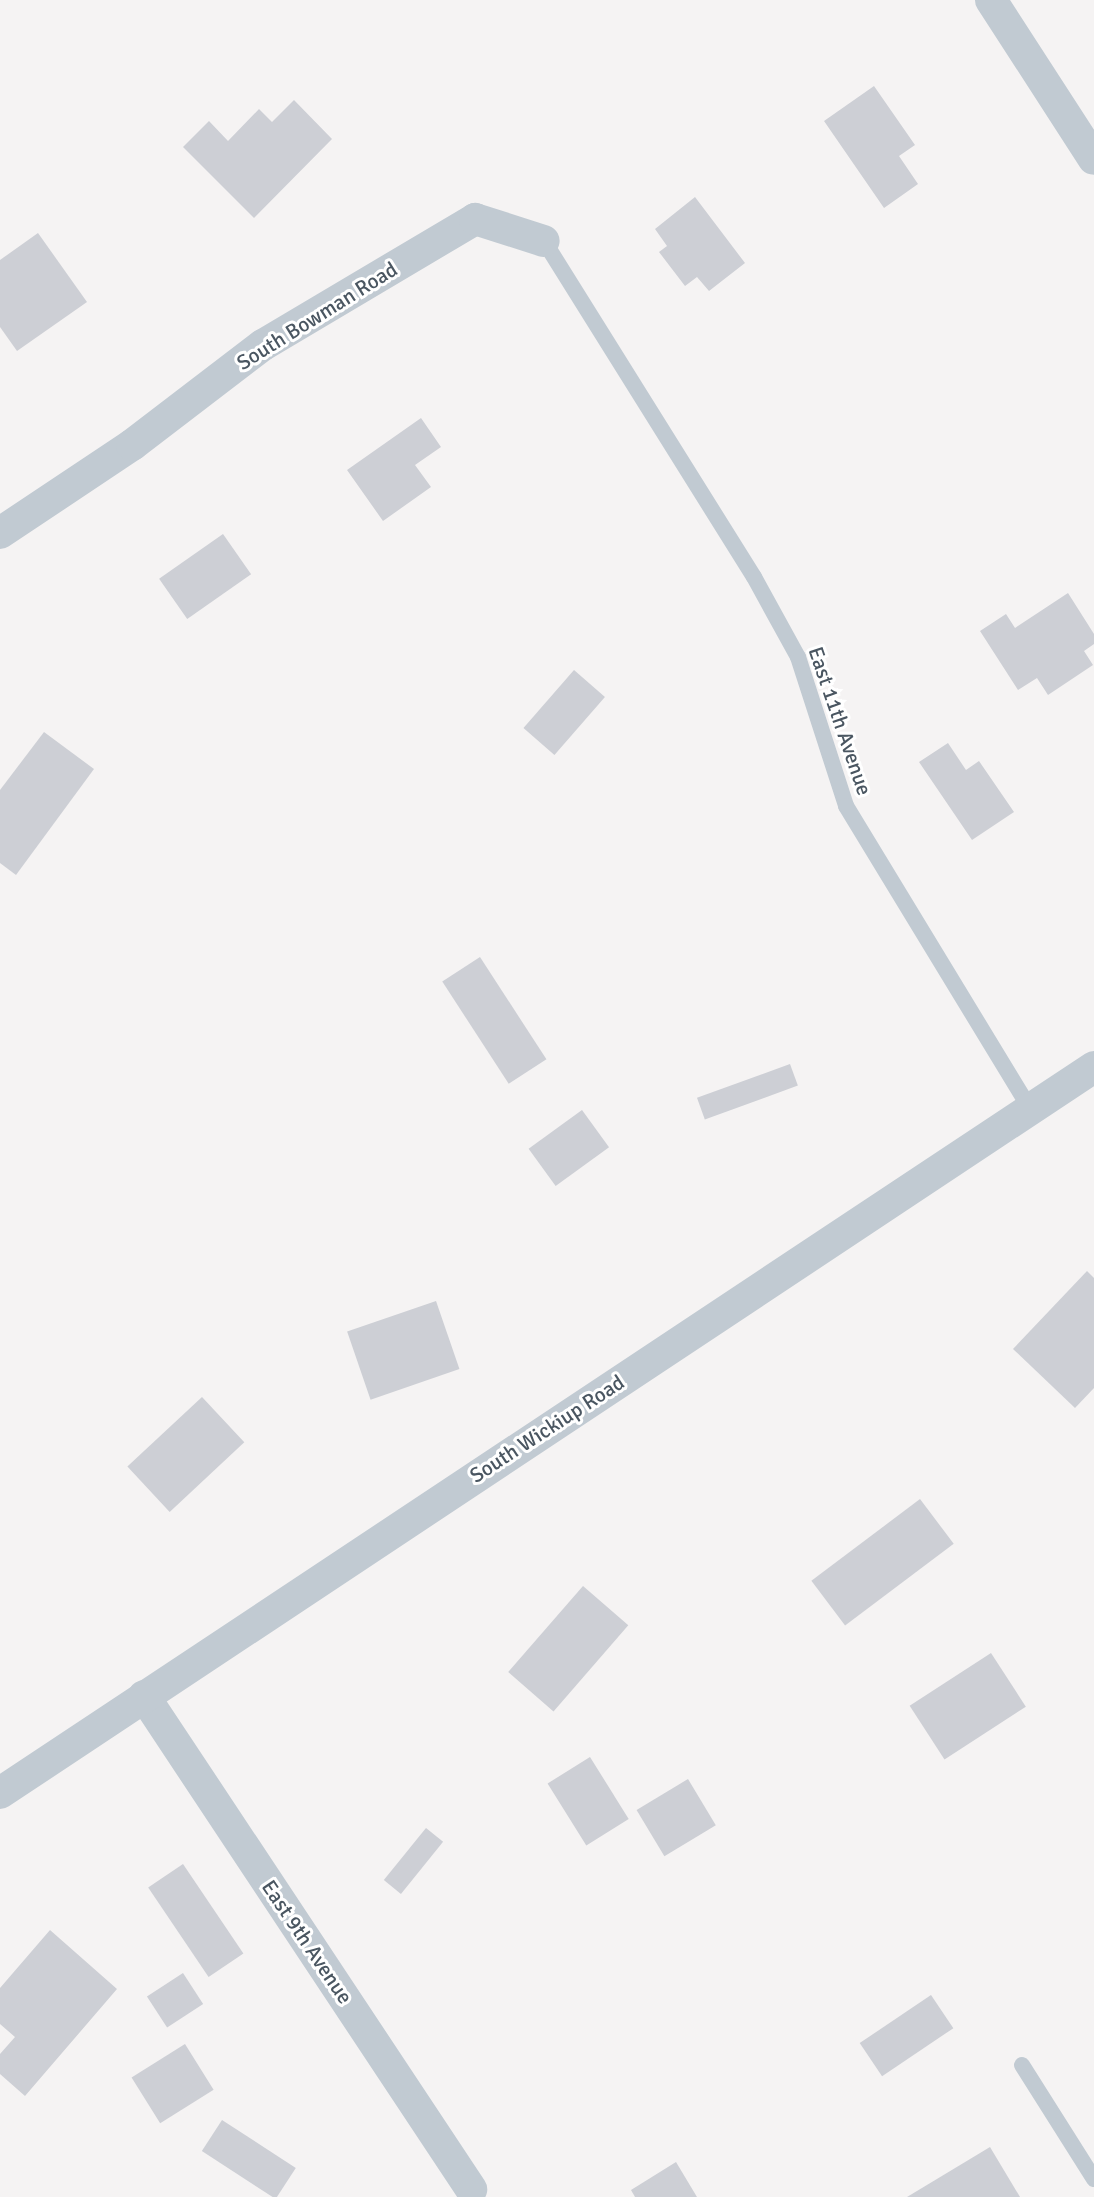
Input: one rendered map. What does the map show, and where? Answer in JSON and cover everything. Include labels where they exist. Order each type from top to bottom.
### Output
[{"type":"street","points":[[991,0],[1094,159]]},
{"type":"street","name":"South Bowman Road","points":[[0,533],[132,445],[263,345],[474,219],[544,241]]},
{"type":"street","name":"South Wickiup Road","points":[[0,1793],[1094,1067]]},
{"type":"street","name":"East 9th Avenue","points":[[144,1696],[471,2189]]},
{"type":"lane","name":"East 11th Avenue","points":[[544,241],[754,577],[797,657],[846,806],[1030,1109]]},
{"type":"lane","points":[[1022,2065],[1094,2179]]},
{"type":"building","points":[[874,86],[915,145],[899,156],[918,184],[884,208],[824,121]]},
{"type":"building","points":[[294,100],[332,139],[254,218],[183,147],[209,121],[228,141],[259,109],[272,122]]},
{"type":"building","points":[[695,197],[745,263],[709,291],[697,277],[685,286],[659,252],[667,246],[655,229]]},
{"type":"building","points":[[38,233],[87,302],[17,351],[0,327],[0,260]]},
{"type":"building","points":[[421,418],[441,447],[415,465],[431,487],[383,521],[347,470]]},
{"type":"building","points":[[223,534],[251,574],[187,619],[159,579]]},
{"type":"building","points":[[1068,593],[1094,634],[1094,644],[1084,651],[1093,665],[1048,695],[1037,678],[1018,690],[980,631],[1006,614],[1015,628]]},
{"type":"building","points":[[574,670],[605,697],[554,755],[523,728]]},
{"type":"building","points":[[44,732],[94,769],[16,875],[0,863],[0,790]]},
{"type":"building","points":[[948,743],[966,770],[979,761],[1014,812],[972,840],[919,762]]},
{"type":"building","points":[[480,957],[546,1059],[509,1084],[442,982]]},
{"type":"building","points":[[790,1064],[798,1086],[705,1119],[697,1098]]},
{"type":"building","points":[[582,1110],[609,1147],[556,1186],[529,1149]]},
{"type":"building","points":[[1087,1271],[1094,1278],[1094,1388],[1075,1408],[1013,1349]]},
{"type":"building","points":[[436,1301],[459,1369],[371,1400],[347,1332]]},
{"type":"building","points":[[202,1397],[244,1442],[170,1512],[127,1467]]},
{"type":"building","points":[[920,1499],[954,1544],[845,1626],[811,1581]]},
{"type":"building","points":[[583,1586],[628,1625],[553,1711],[508,1672]]},
{"type":"building","points":[[991,1653],[1026,1707],[945,1760],[910,1706]]},
{"type":"building","points":[[590,1757],[629,1819],[586,1845],[548,1783]]},
{"type":"building","points":[[688,1779],[716,1825],[664,1856],[637,1810]]},
{"type":"building","points":[[426,1828],[443,1842],[401,1894],[384,1880]]},
{"type":"building","points":[[183,1864],[243,1954],[209,1977],[148,1887]]},
{"type":"building","points":[[50,1930],[117,1989],[25,2096],[0,2074],[0,2054],[15,2037],[0,2024],[0,1988]]},
{"type":"building","points":[[183,1973],[203,2004],[167,2027],[147,1996]]},
{"type":"building","points":[[931,1995],[953,2028],[882,2076],[860,2043]]},
{"type":"building","points":[[185,2044],[214,2090],[160,2123],[132,2077]]},
{"type":"building","points":[[222,2120],[296,2168],[277,2197],[273,2197],[202,2151]]},
{"type":"building","points":[[990,2147],[1020,2197],[907,2197]]},
{"type":"building","points":[[676,2162],[697,2197],[635,2197],[631,2190]]}]
